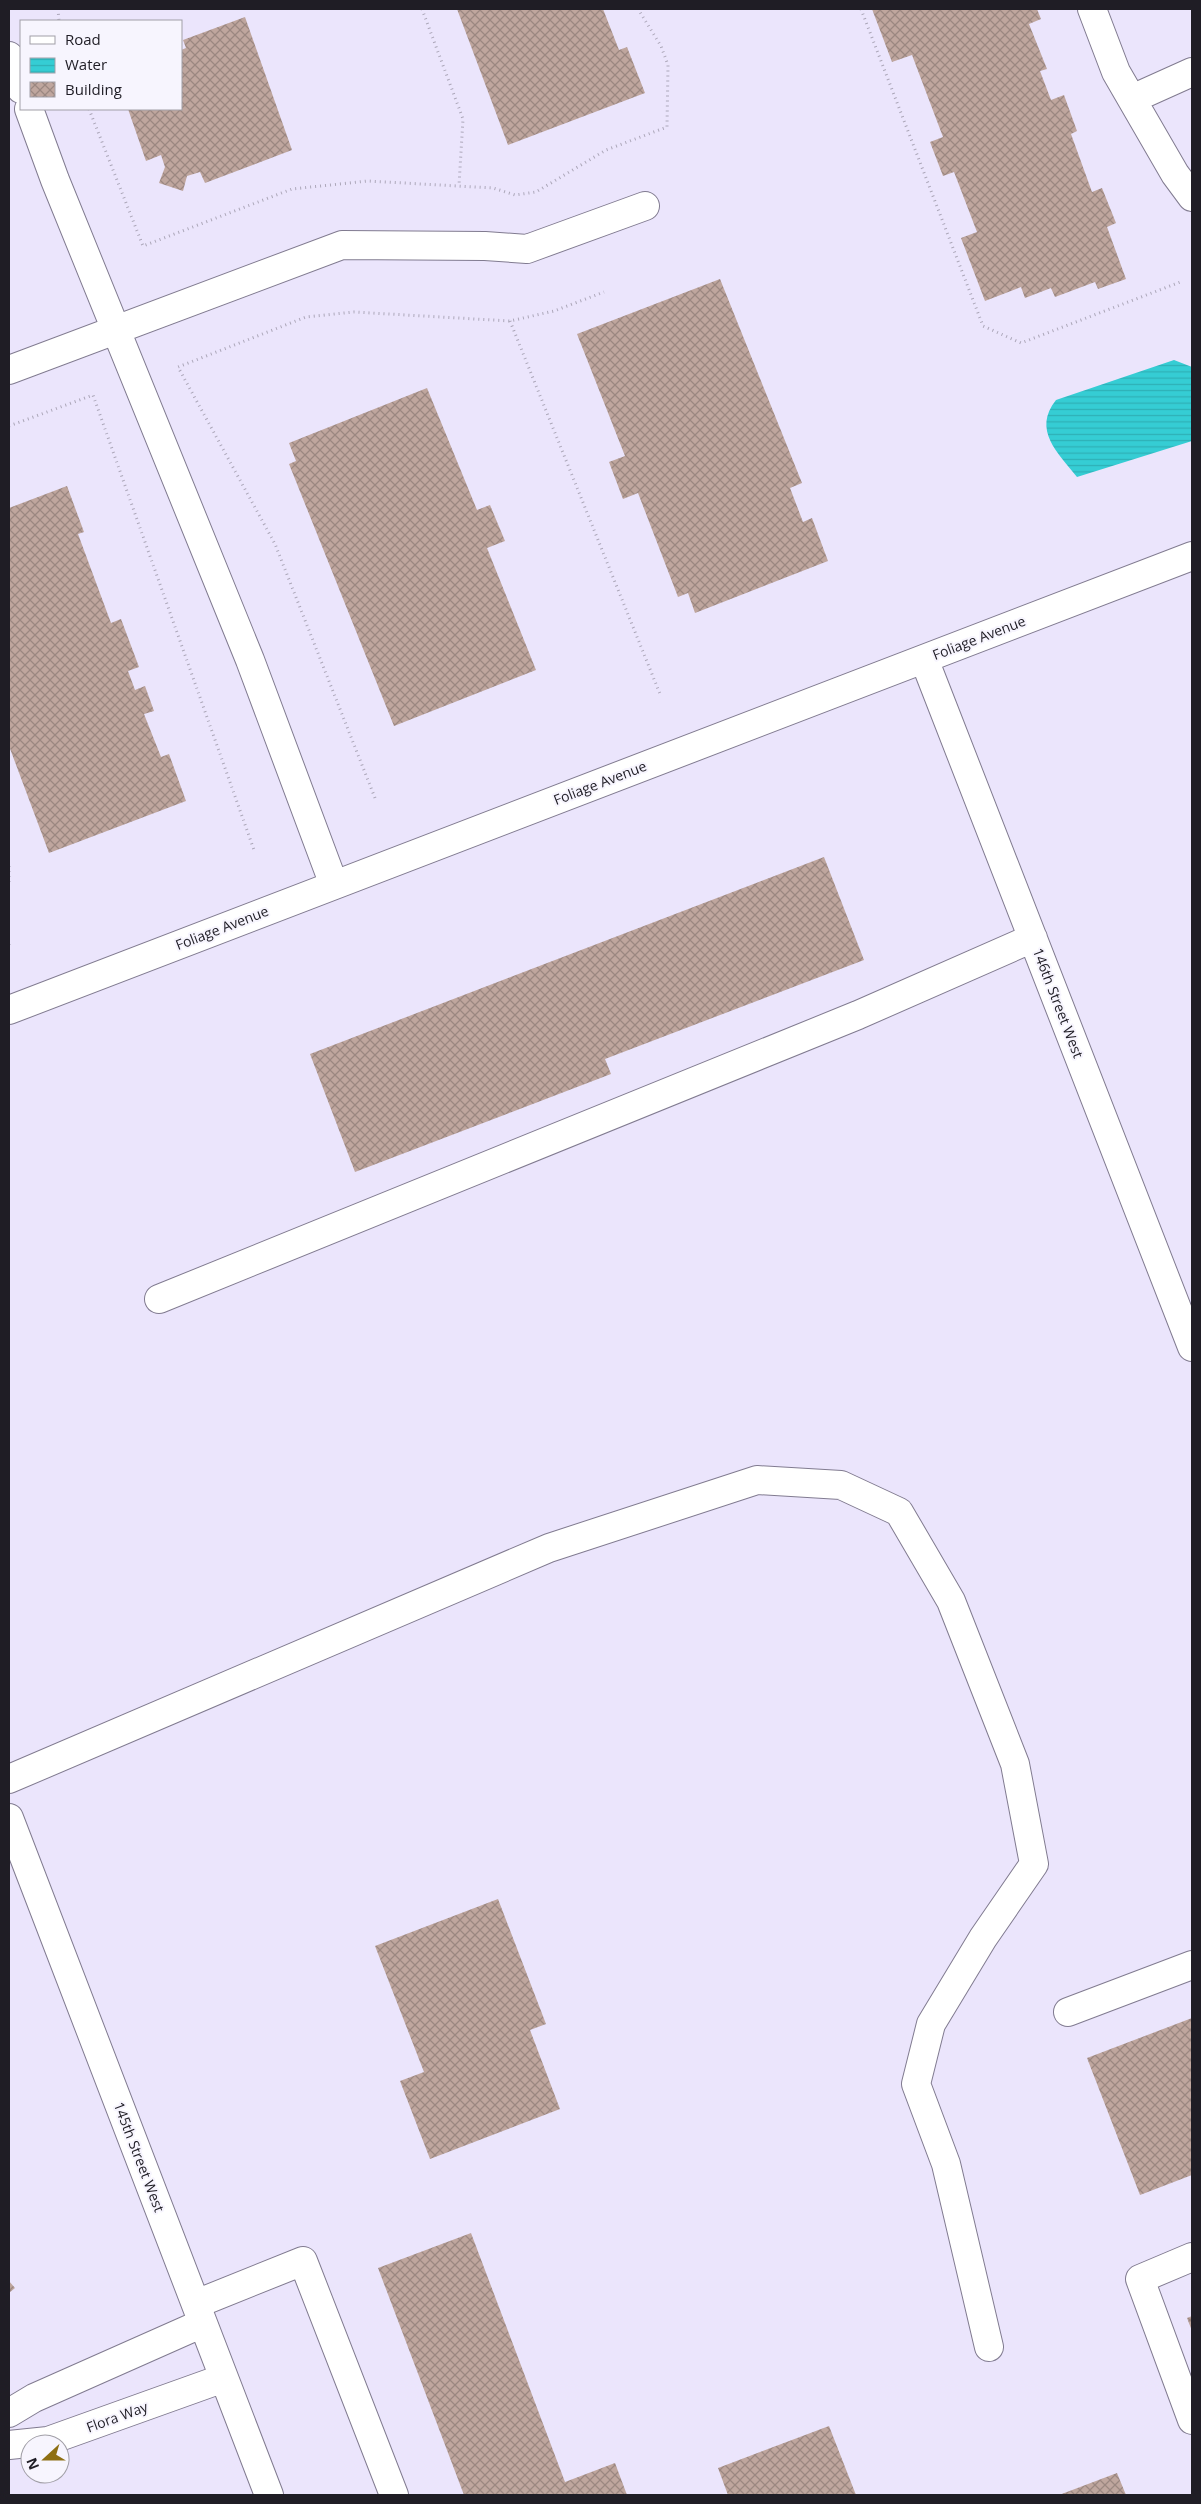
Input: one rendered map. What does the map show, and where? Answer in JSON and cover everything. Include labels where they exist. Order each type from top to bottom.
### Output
[{"type":"street","points":[[1092,9],[1116,72],[1175,174],[1192,197]]},
{"type":"street","points":[[9,56],[20,86]]},
{"type":"street","points":[[1132,99],[1192,72]]},
{"type":"street","points":[[29,110],[116,330],[250,660],[334,885]]},
{"type":"street","points":[[9,370],[342,245],[485,246],[527,249],[645,206]]},
{"type":"street","name":"Foliage Avenue","points":[[9,1010],[1192,556]]},
{"type":"street","name":"146th Street West","points":[[924,659],[1192,1347]]},
{"type":"street","points":[[159,1299],[858,1015],[1033,938]]},
{"type":"street","points":[[9,1779],[548,1548],[757,1480],[841,1485],[899,1512],[950,1601],[1015,1764],[1034,1864],[983,1938],[931,2024],[916,2084],[946,2164],[989,2347]]},
{"type":"street","name":"145th Street West","points":[[9,1818],[269,2495]]},
{"type":"street","points":[[1068,2012],[1192,1965]]},
{"type":"street","points":[[1192,2257],[1140,2279],[1192,2420]]},
{"type":"street","points":[[9,2413],[34,2398],[303,2261],[394,2495]]},
{"type":"street","name":"Flora Way","points":[[9,2445],[48,2441],[224,2378]]},
{"type":"path","points":[[422,9],[463,119],[459,185]]},
{"type":"path","points":[[89,110],[143,246],[292,189],[368,181],[492,188],[515,195],[536,192],[606,150],[667,127],[668,65],[660,46],[638,9]]},
{"type":"path","points":[[861,9],[983,326],[1021,343],[1184,281]]},
{"type":"path","points":[[375,798],[275,544],[178,367],[306,317],[354,312],[510,321],[554,311],[604,292]]},
{"type":"path","points":[[510,321],[660,694]]},
{"type":"path","points":[[9,426],[93,395],[254,850]]},
{"type":"path","points":[[9,866],[9,884]]},
{"type":"water","points":[[1174,360],[1192,367],[1192,441],[1077,477],[1050,441],[1047,431],[1046,421],[1049,411],[1056,400]]},
{"type":"building","points":[[457,9],[603,9],[619,50],[627,47],[645,93],[508,145]]},
{"type":"building","points":[[872,9],[1037,9],[1041,19],[1029,24],[1047,69],[1040,71],[1051,100],[1064,95],[1077,131],[1071,134],[1092,192],[1102,188],[1116,223],[1107,227],[1126,279],[1098,289],[1095,282],[1055,297],[1051,288],[1025,298],[1021,287],[985,301],[961,238],[977,232],[954,172],[943,176],[930,142],[943,137],[912,55],[892,62]]},
{"type":"building","points":[[245,17],[292,150],[205,183],[200,172],[187,176],[183,191],[159,183],[165,167],[161,155],[146,161],[128,110],[182,110],[182,50],[186,48],[183,40]]},
{"type":"building","points":[[720,279],[802,483],[790,488],[803,522],[812,518],[828,561],[695,613],[688,593],[678,597],[638,493],[623,499],[609,462],[625,456],[577,334]]},
{"type":"building","points":[[427,388],[477,510],[490,505],[505,541],[487,548],[536,670],[394,726],[289,464],[296,461],[289,443]]},
{"type":"building","points":[[67,486],[84,532],[78,534],[111,623],[121,619],[139,667],[128,671],[135,690],[145,686],[154,711],[144,714],[161,757],[169,754],[186,801],[49,853],[9,746],[9,508]]},
{"type":"building","points":[[824,857],[864,960],[605,1059],[611,1074],[355,1172],[310,1054]]},
{"type":"building","points":[[498,1899],[546,2024],[530,2030],[560,2109],[430,2159],[400,2081],[424,2072],[375,1946]]},
{"type":"building","points":[[1192,2018],[1192,2175],[1140,2195],[1087,2058]]},
{"type":"building","points":[[471,2233],[565,2482],[615,2463],[627,2495],[464,2495],[378,2268]]},
{"type":"building","points":[[9,2281],[15,2288],[9,2293]]},
{"type":"building","points":[[1192,2316],[1192,2331],[1187,2318]]},
{"type":"building","points":[[829,2426],[856,2495],[728,2495],[718,2468]]},
{"type":"building","points":[[1117,2473],[1126,2495],[1059,2495]]}]
